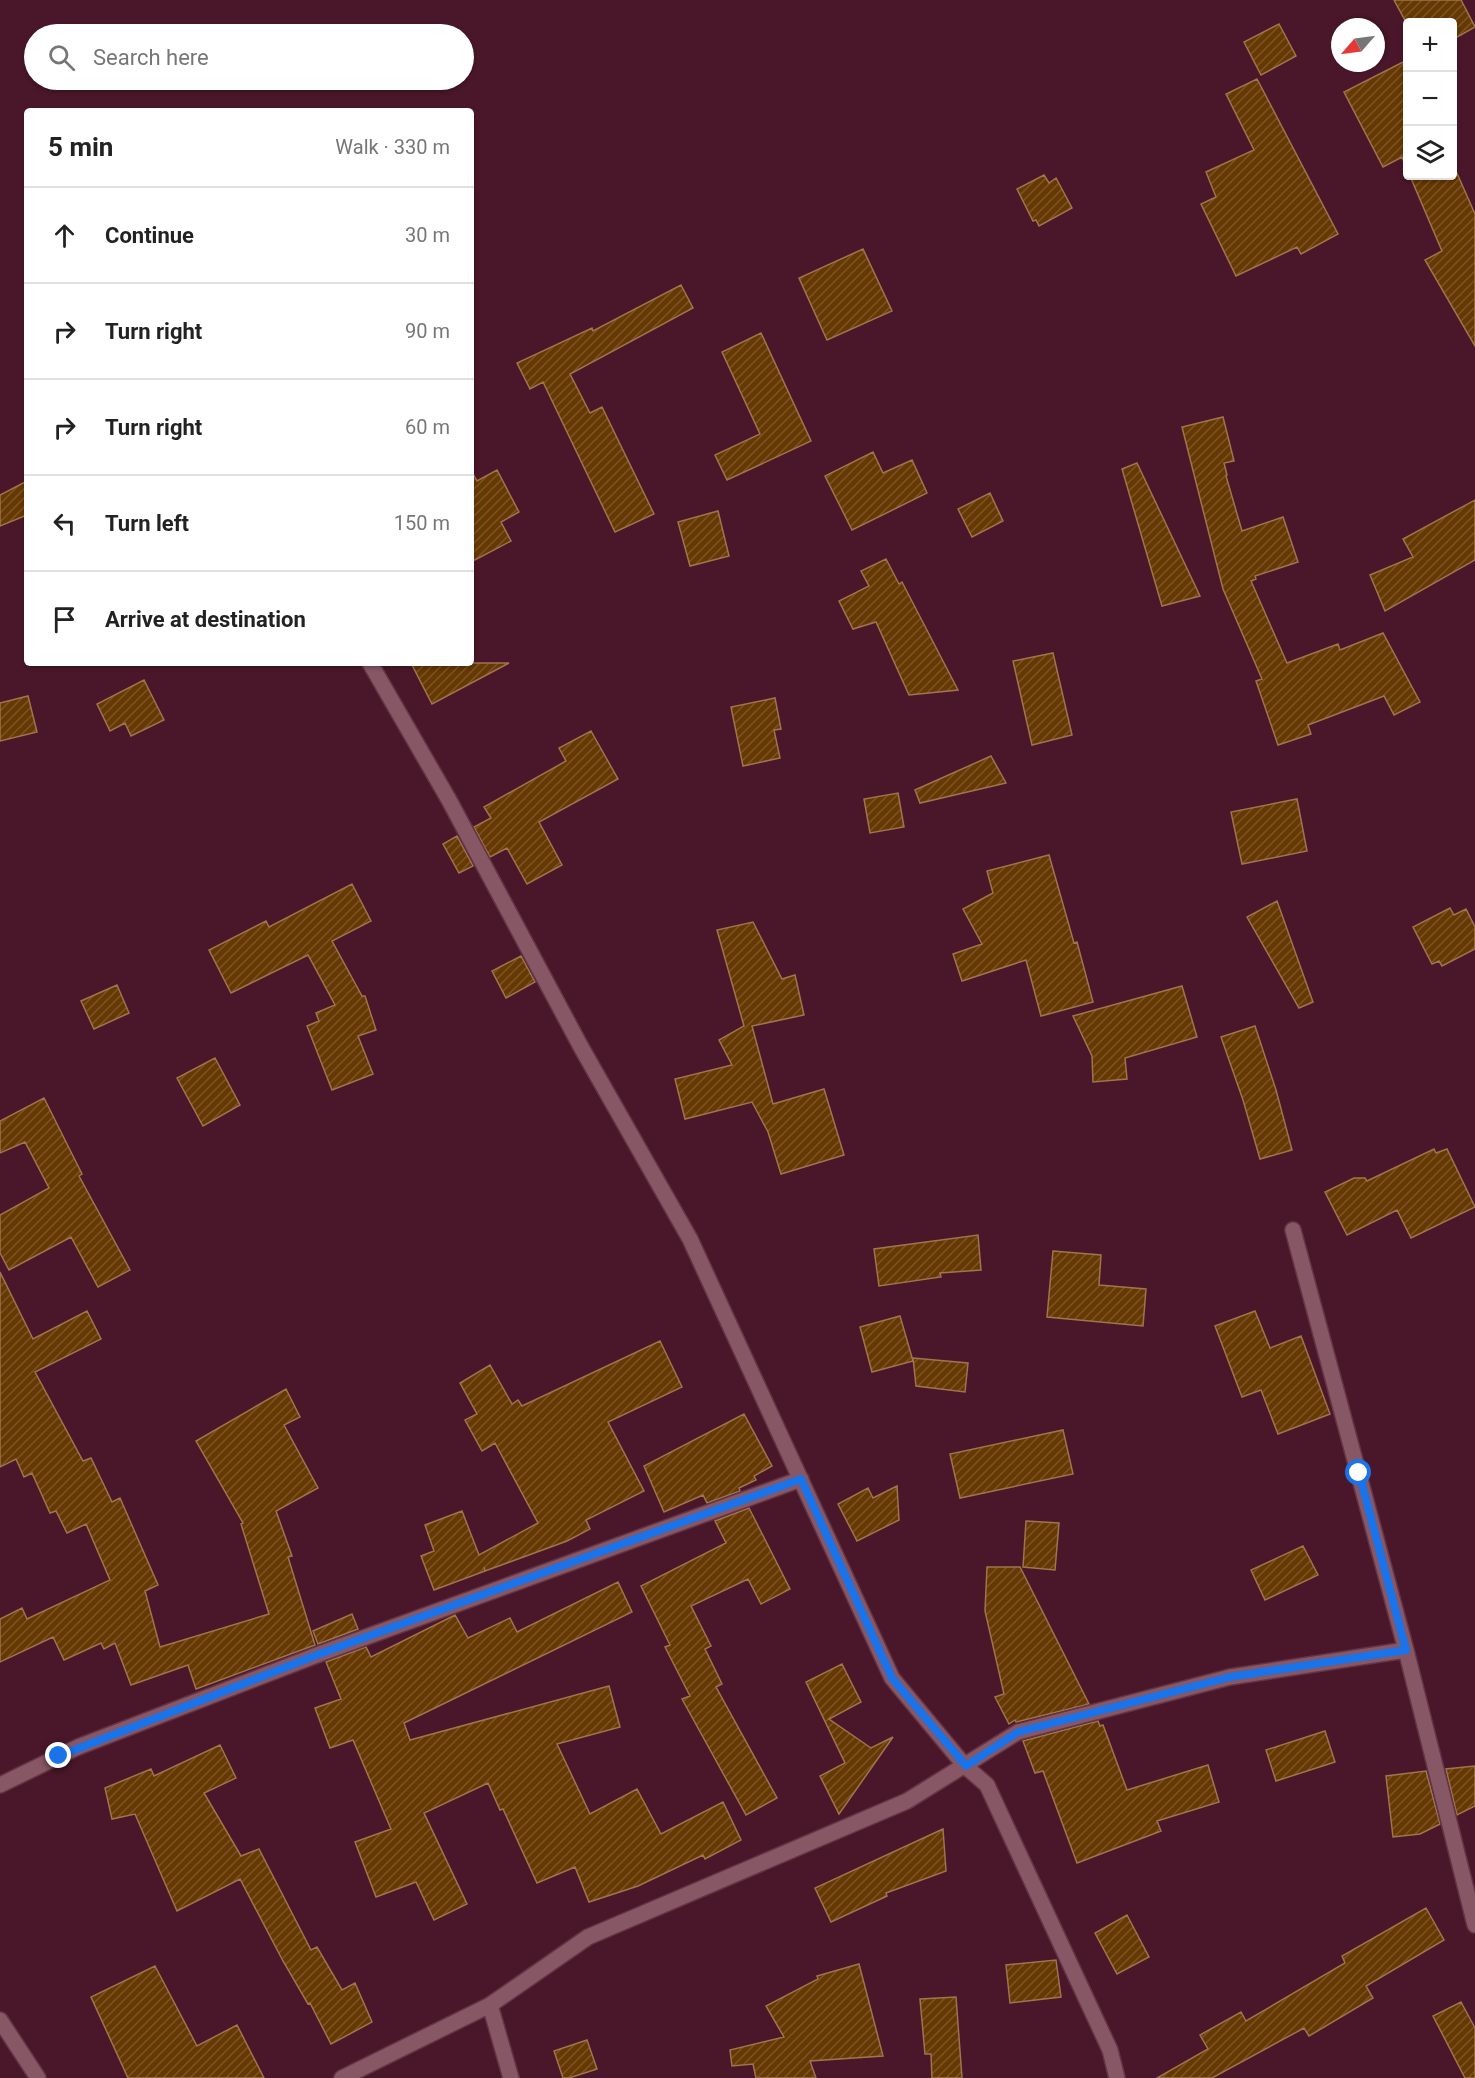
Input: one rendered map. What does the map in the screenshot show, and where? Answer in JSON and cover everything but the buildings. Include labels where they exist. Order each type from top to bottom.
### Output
[{"type":"street","points":[[372,666],[449,800],[580,1047],[690,1239],[892,1678],[966,1766],[987,1785],[1110,2050],[1118,2078]]},
{"type":"street","points":[[1293,1230],[1406,1650],[1475,1925]]},
{"type":"street","points":[[0,1785],[78,1747],[311,1657],[801,1479]]},
{"type":"street","points":[[342,2078],[490,2006],[588,1937],[907,1801],[1018,1732],[1230,1677],[1406,1650]]},
{"type":"street","points":[[490,2006],[511,2078]]},
{"type":"street","points":[[0,2020],[38,2078]]},
{"type":"route","points":[[59,1756],[322,1653],[801,1479],[892,1678],[966,1766],[1018,1732],[1230,1677],[1406,1650],[1359,1473]]}]
